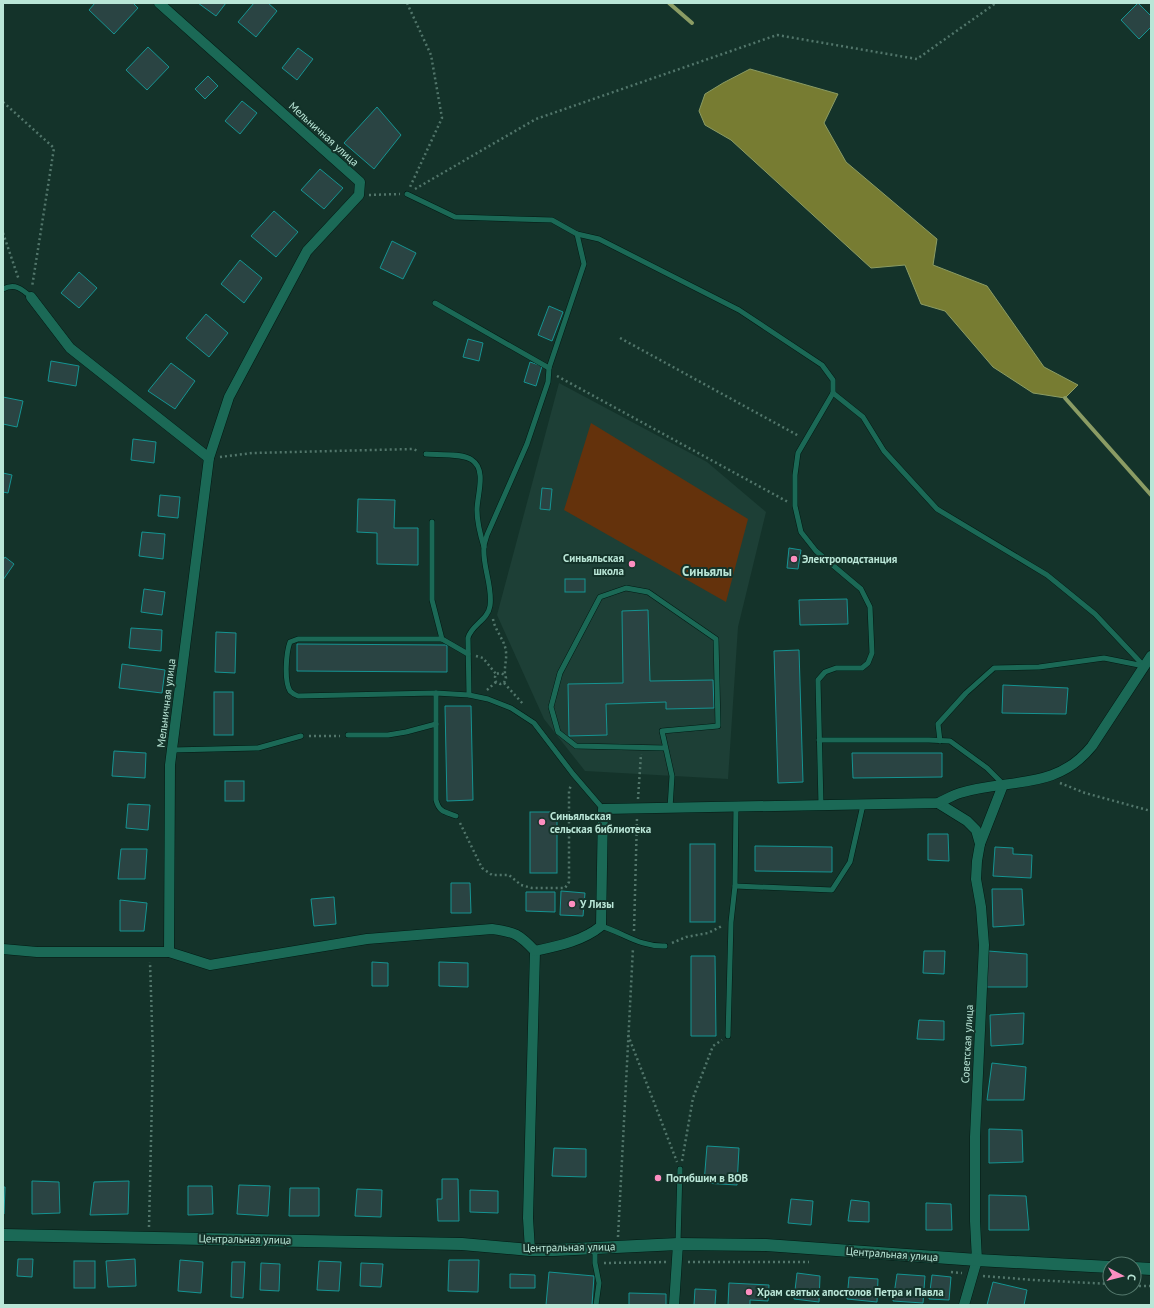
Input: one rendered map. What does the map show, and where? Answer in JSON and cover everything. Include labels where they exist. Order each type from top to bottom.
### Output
[{"type":"street","name":"Мельничная улица","points":[[159,3],[360,182],[359,196],[307,251],[229,397],[209,458],[170,765],[169,952]]},
{"type":"street","points":[[31,298],[70,348],[209,458]]},
{"type":"street","points":[[535,951],[566,944],[594,932],[601,926],[602,809],[938,803],[959,793],[1046,777],[1076,763],[1084,757],[1151,656]]},
{"type":"street","name":"Советская улица","points":[[964,1305],[977,1260],[974,1221],[975,1137],[984,945],[981,907],[976,879],[977,861],[980,844],[1003,785]]},
{"type":"street","points":[[938,803],[967,822],[976,830],[980,844]]},
{"type":"street","points":[[3,949],[36,952],[169,952],[210,965],[367,939],[492,929],[510,931],[522,937],[535,951],[528,1218],[530,1250]]},
{"type":"street","name":"Центральная улица","points":[[3,1236],[149,1237],[462,1244],[530,1250],[678,1244],[766,1245],[977,1260],[1102,1267]]},
{"type":"street","points":[[674,1305],[678,1244]]},
{"type":"lane","points":[[407,194],[455,217],[552,220],[577,234],[599,239],[739,310],[822,365],[834,380],[833,393],[798,453],[795,476],[795,506],[801,532],[816,551],[861,589],[870,607],[872,653],[868,663],[862,668],[836,668],[825,672],[818,680],[821,805]]},
{"type":"lane","points":[[484,548],[487,535],[527,444],[548,382],[549,370],[584,264],[577,234]]},
{"type":"lane","points":[[3,289],[13,286],[22,288],[31,298]]},
{"type":"lane","points":[[435,303],[549,370]]},
{"type":"lane","points":[[833,393],[863,417],[884,451],[937,509],[1047,575],[1095,614],[1144,666]]},
{"type":"lane","points":[[426,454],[462,456],[472,459],[478,466],[480,476],[477,510],[484,548],[490,607],[487,616],[469,632],[469,695]]},
{"type":"lane","points":[[432,522],[432,600],[442,639]]},
{"type":"lane","points":[[665,748],[576,746],[558,732],[551,707],[560,673],[600,597],[626,588],[648,592],[716,639],[718,726],[662,731],[672,776],[670,808]]},
{"type":"lane","points":[[468,654],[442,639],[298,639],[290,642],[288,649],[286,683],[291,692],[298,696],[436,693],[469,695],[488,699],[511,708],[534,723],[602,809]]},
{"type":"lane","points":[[940,741],[938,724],[966,693],[994,668],[1039,667],[1104,658],[1144,666]]},
{"type":"lane","points":[[436,693],[436,800],[438,806],[443,812],[456,816]]},
{"type":"lane","points":[[348,736],[388,735],[436,724]]},
{"type":"lane","points":[[172,750],[258,748],[301,736]]},
{"type":"lane","points":[[819,740],[950,741],[987,768],[1003,785]]},
{"type":"lane","points":[[735,886],[832,890],[850,862],[863,805]]},
{"type":"lane","points":[[728,1036],[731,922],[735,886],[736,806]]},
{"type":"lane","points":[[601,926],[615,930],[645,945],[654,947],[664,946]]},
{"type":"lane","points":[[678,1244],[680,1169]]},
{"type":"lane","points":[[595,1248],[595,1263],[599,1283],[596,1305]]},
{"type":"path","points":[[407,3],[432,55],[442,118],[407,194]]},
{"type":"path","points":[[359,196],[407,194],[536,119],[777,35],[917,59],[996,3]]},
{"type":"path","points":[[3,102],[54,148],[31,298]]},
{"type":"path","points":[[3,233],[22,288]]},
{"type":"path","points":[[620,338],[805,439]]},
{"type":"path","points":[[549,370],[795,506]]},
{"type":"path","points":[[209,458],[252,453],[413,449],[426,454]]},
{"type":"path","points":[[490,607],[494,623],[505,646],[506,678],[504,683]]},
{"type":"path","points":[[468,654],[483,658],[496,674],[496,682],[500,684],[504,683]]},
{"type":"path","points":[[496,674],[500,672],[505,675]]},
{"type":"path","points":[[504,683],[533,716],[534,723]]},
{"type":"path","points":[[301,736],[348,736]]},
{"type":"path","points":[[624,1239],[618,1239],[641,748]]},
{"type":"path","points":[[456,816],[482,868],[492,875],[509,875],[521,885],[532,888],[565,888],[569,882],[569,791],[573,774]]},
{"type":"path","points":[[1046,777],[1085,793],[1151,811]]},
{"type":"path","points":[[664,946],[686,937],[708,933],[731,922]]},
{"type":"path","points":[[149,1237],[153,1055],[150,952]]},
{"type":"path","points":[[627,1033],[680,1169]]},
{"type":"path","points":[[680,1169],[694,1098],[713,1046],[728,1036]]},
{"type":"path","points":[[595,1263],[810,1262]]},
{"type":"path","points":[[949,1271],[972,1275],[1102,1284]]},
{"type":"shaded area","points":[[750,69],[838,94],[824,123],[846,162],[937,239],[933,265],[987,286],[1044,367],[1078,385],[1065,398],[1033,393],[993,367],[945,311],[921,304],[905,265],[871,268],[731,140],[705,125],[699,111],[705,94]]},
{"type":"shaded area","name":"Синьяльская школа","points":[[559,383],[707,462],[766,512],[738,627],[728,779],[585,771],[544,719],[497,615]]},
{"type":"shaded area","points":[[591,423],[748,519],[726,602],[564,510]]},
{"type":"building","points":[[95,3],[133,3],[138,8],[114,34],[89,10]]},
{"type":"building","points":[[198,3],[226,3],[216,16]]},
{"type":"building","points":[[254,3],[268,3],[277,11],[256,37],[238,22]]},
{"type":"building","points":[[1138,3],[1151,16],[1151,27],[1139,39],[1121,20]]},
{"type":"building","points":[[148,47],[169,67],[147,90],[126,70]]},
{"type":"building","points":[[298,48],[313,59],[297,80],[282,68]]},
{"type":"building","points":[[208,76],[218,86],[205,99],[195,89]]},
{"type":"building","points":[[242,101],[257,113],[240,134],[225,121]]},
{"type":"building","points":[[377,107],[401,135],[374,169],[344,143]]},
{"type":"building","points":[[320,169],[343,188],[324,209],[301,190]]},
{"type":"building","points":[[274,211],[298,232],[276,257],[251,236]]},
{"type":"building","points":[[392,241],[416,253],[403,279],[380,268]]},
{"type":"building","points":[[240,260],[262,278],[244,303],[221,284]]},
{"type":"building","points":[[79,272],[97,288],[79,308],[61,293]]},
{"type":"building","points":[[549,306],[563,312],[552,341],[538,335]]},
{"type":"building","points":[[206,314],[228,333],[209,357],[186,338]]},
{"type":"building","points":[[468,339],[483,343],[479,361],[463,357]]},
{"type":"building","points":[[51,361],[79,366],[76,386],[48,381]]},
{"type":"building","points":[[530,362],[542,366],[536,386],[524,382]]},
{"type":"building","points":[[171,363],[195,381],[175,409],[148,391]]},
{"type":"building","points":[[3,397],[23,401],[17,427],[3,424]]},
{"type":"building","points":[[133,439],[156,442],[154,463],[131,460]]},
{"type":"building","points":[[3,473],[12,475],[8,493],[3,492]]},
{"type":"building","points":[[542,488],[552,489],[550,510],[540,509]]},
{"type":"building","points":[[160,495],[180,497],[178,518],[158,516]]},
{"type":"building","points":[[358,499],[395,500],[394,528],[418,528],[418,565],[377,564],[377,533],[357,532]]},
{"type":"building","points":[[142,532],[165,534],[163,559],[139,556]]},
{"type":"building","name":"Электроподстанция","points":[[789,548],[801,550],[798,569],[787,568]]},
{"type":"building","points":[[5,557],[14,564],[3,580],[3,560]]},
{"type":"building","points":[[565,579],[585,579],[585,592],[565,592]]},
{"type":"building","points":[[144,589],[165,592],[162,615],[141,612]]},
{"type":"building","points":[[847,599],[848,624],[800,625],[799,600]]},
{"type":"building","points":[[648,610],[650,681],[713,680],[714,708],[666,709],[666,702],[606,704],[607,735],[569,736],[568,684],[623,683],[622,611]]},
{"type":"building","points":[[131,628],[162,630],[161,651],[129,648]]},
{"type":"building","points":[[216,632],[236,633],[235,673],[215,672]]},
{"type":"building","points":[[297,644],[447,645],[447,672],[297,671]]},
{"type":"building","points":[[799,650],[803,782],[778,783],[774,651]]},
{"type":"building","points":[[122,664],[165,670],[162,693],[119,688]]},
{"type":"building","points":[[1003,685],[1068,688],[1066,714],[1002,713]]},
{"type":"building","points":[[214,692],[233,692],[233,735],[214,735]]},
{"type":"building","points":[[445,706],[471,706],[473,800],[447,801]]},
{"type":"building","points":[[114,751],[146,753],[145,778],[112,776]]},
{"type":"building","points":[[852,753],[942,753],[942,777],[853,778]]},
{"type":"building","points":[[225,781],[244,781],[244,801],[225,801]]},
{"type":"building","points":[[128,804],[150,805],[148,830],[126,828]]},
{"type":"building","points":[[530,812],[557,812],[557,873],[530,873]]},
{"type":"building","points":[[928,834],[948,834],[949,861],[928,860]]},
{"type":"building","points":[[690,844],[715,844],[715,922],[690,922]]},
{"type":"building","points":[[755,846],[832,847],[832,872],[755,871]]},
{"type":"building","points":[[995,847],[1013,848],[1013,854],[1032,855],[1031,878],[993,876]]},
{"type":"building","points":[[121,849],[147,849],[145,879],[118,879]]},
{"type":"building","points":[[451,883],[470,883],[471,913],[451,913]]},
{"type":"building","points":[[992,889],[1022,889],[1024,925],[993,927]]},
{"type":"building","name":"У Лизы","points":[[561,891],[585,893],[583,916],[560,915]]},
{"type":"building","points":[[526,892],[555,892],[555,912],[526,911]]},
{"type":"building","points":[[334,897],[336,924],[314,926],[311,899]]},
{"type":"building","points":[[120,900],[147,903],[144,931],[120,931]]},
{"type":"building","points":[[924,951],[945,951],[944,974],[923,973]]},
{"type":"building","points":[[988,951],[1027,954],[1027,987],[987,987]]},
{"type":"building","points":[[691,956],[715,956],[716,1036],[691,1036]]},
{"type":"building","points":[[372,962],[388,963],[388,986],[372,986]]},
{"type":"building","points":[[439,962],[468,963],[468,987],[439,986]]},
{"type":"building","points":[[1024,1013],[1023,1044],[991,1046],[990,1015]]},
{"type":"building","points":[[919,1020],[944,1021],[944,1040],[917,1039]]},
{"type":"building","points":[[992,1063],[1026,1067],[1024,1100],[987,1100]]},
{"type":"building","points":[[989,1129],[1022,1130],[1023,1162],[989,1163]]},
{"type":"building","points":[[707,1146],[739,1148],[737,1185],[704,1183]]},
{"type":"building","points":[[554,1148],[586,1149],[586,1177],[552,1176]]},
{"type":"building","points":[[442,1179],[458,1179],[459,1221],[438,1221],[437,1199],[442,1199]]},
{"type":"building","points":[[32,1181],[59,1182],[60,1213],[32,1214]]},
{"type":"building","points":[[129,1181],[128,1214],[90,1215],[94,1182]]},
{"type":"building","points":[[239,1185],[270,1186],[268,1216],[237,1214]]},
{"type":"building","points":[[188,1186],[212,1186],[213,1214],[188,1215]]},
{"type":"building","points":[[3,1187],[5,1187],[4,1214],[3,1214]]},
{"type":"building","points":[[290,1188],[319,1188],[319,1216],[289,1216]]},
{"type":"building","points":[[357,1189],[382,1190],[381,1217],[355,1216]]},
{"type":"building","points":[[470,1190],[498,1191],[498,1213],[470,1212]]},
{"type":"building","points":[[989,1195],[1026,1196],[1029,1230],[989,1230]]},
{"type":"building","points":[[791,1199],[813,1201],[811,1225],[788,1223]]},
{"type":"building","points":[[851,1200],[869,1202],[869,1222],[848,1221]]},
{"type":"building","points":[[926,1203],[951,1204],[952,1230],[926,1230]]},
{"type":"building","points":[[18,1259],[33,1259],[32,1277],[17,1276]]},
{"type":"building","points":[[135,1259],[136,1286],[108,1287],[106,1261]]},
{"type":"building","points":[[180,1260],[203,1262],[201,1293],[178,1291]]},
{"type":"building","points":[[449,1260],[479,1260],[478,1292],[448,1291]]},
{"type":"building","points":[[74,1261],[95,1261],[95,1288],[74,1288]]},
{"type":"building","points":[[319,1261],[341,1262],[339,1291],[317,1290]]},
{"type":"building","points":[[232,1262],[245,1262],[243,1298],[231,1297]]},
{"type":"building","points":[[261,1263],[280,1264],[279,1291],[260,1290]]},
{"type":"building","points":[[361,1263],[383,1264],[381,1287],[360,1286]]},
{"type":"building","points":[[549,1272],[594,1276],[592,1305],[546,1305]]},
{"type":"building","points":[[797,1273],[820,1276],[819,1302],[794,1299]]},
{"type":"building","points":[[510,1274],[535,1275],[535,1288],[510,1288]]},
{"type":"building","points":[[897,1274],[925,1276],[923,1303],[893,1301]]},
{"type":"building","points":[[932,1275],[951,1277],[949,1300],[929,1299]]},
{"type":"building","points":[[849,1277],[878,1279],[877,1302],[847,1299]]},
{"type":"building","points":[[993,1282],[1027,1290],[1024,1305],[987,1305]]},
{"type":"building","name":"Храм святых апостолов Петра и Павла","points":[[729,1283],[769,1285],[768,1301],[750,1300],[750,1305],[728,1305]]},
{"type":"building","points":[[695,1289],[716,1290],[715,1305],[694,1305]]},
{"type":"building","points":[[629,1293],[666,1294],[666,1305],[629,1305]]},
{"type":"waterway","points":[[669,3],[692,23]]},
{"type":"waterway","points":[[1065,398],[1151,495]]},
{"type":"place","name":"Электроподстанция","points":[[794,559]]},
{"type":"place","name":"Синьяльская школа","points":[[632,564]]},
{"type":"place","name":"Синьяльская сельская библиотека","points":[[542,822]]},
{"type":"place","name":"У Лизы","points":[[572,904]]},
{"type":"place","name":"Погибшим в ВОВ","points":[[658,1178]]},
{"type":"place","name":"Храм святых апостолов Петра и Павла","points":[[749,1292]]},
{"type":"district","name":"Синьялы","points":[[707,571]]}]
